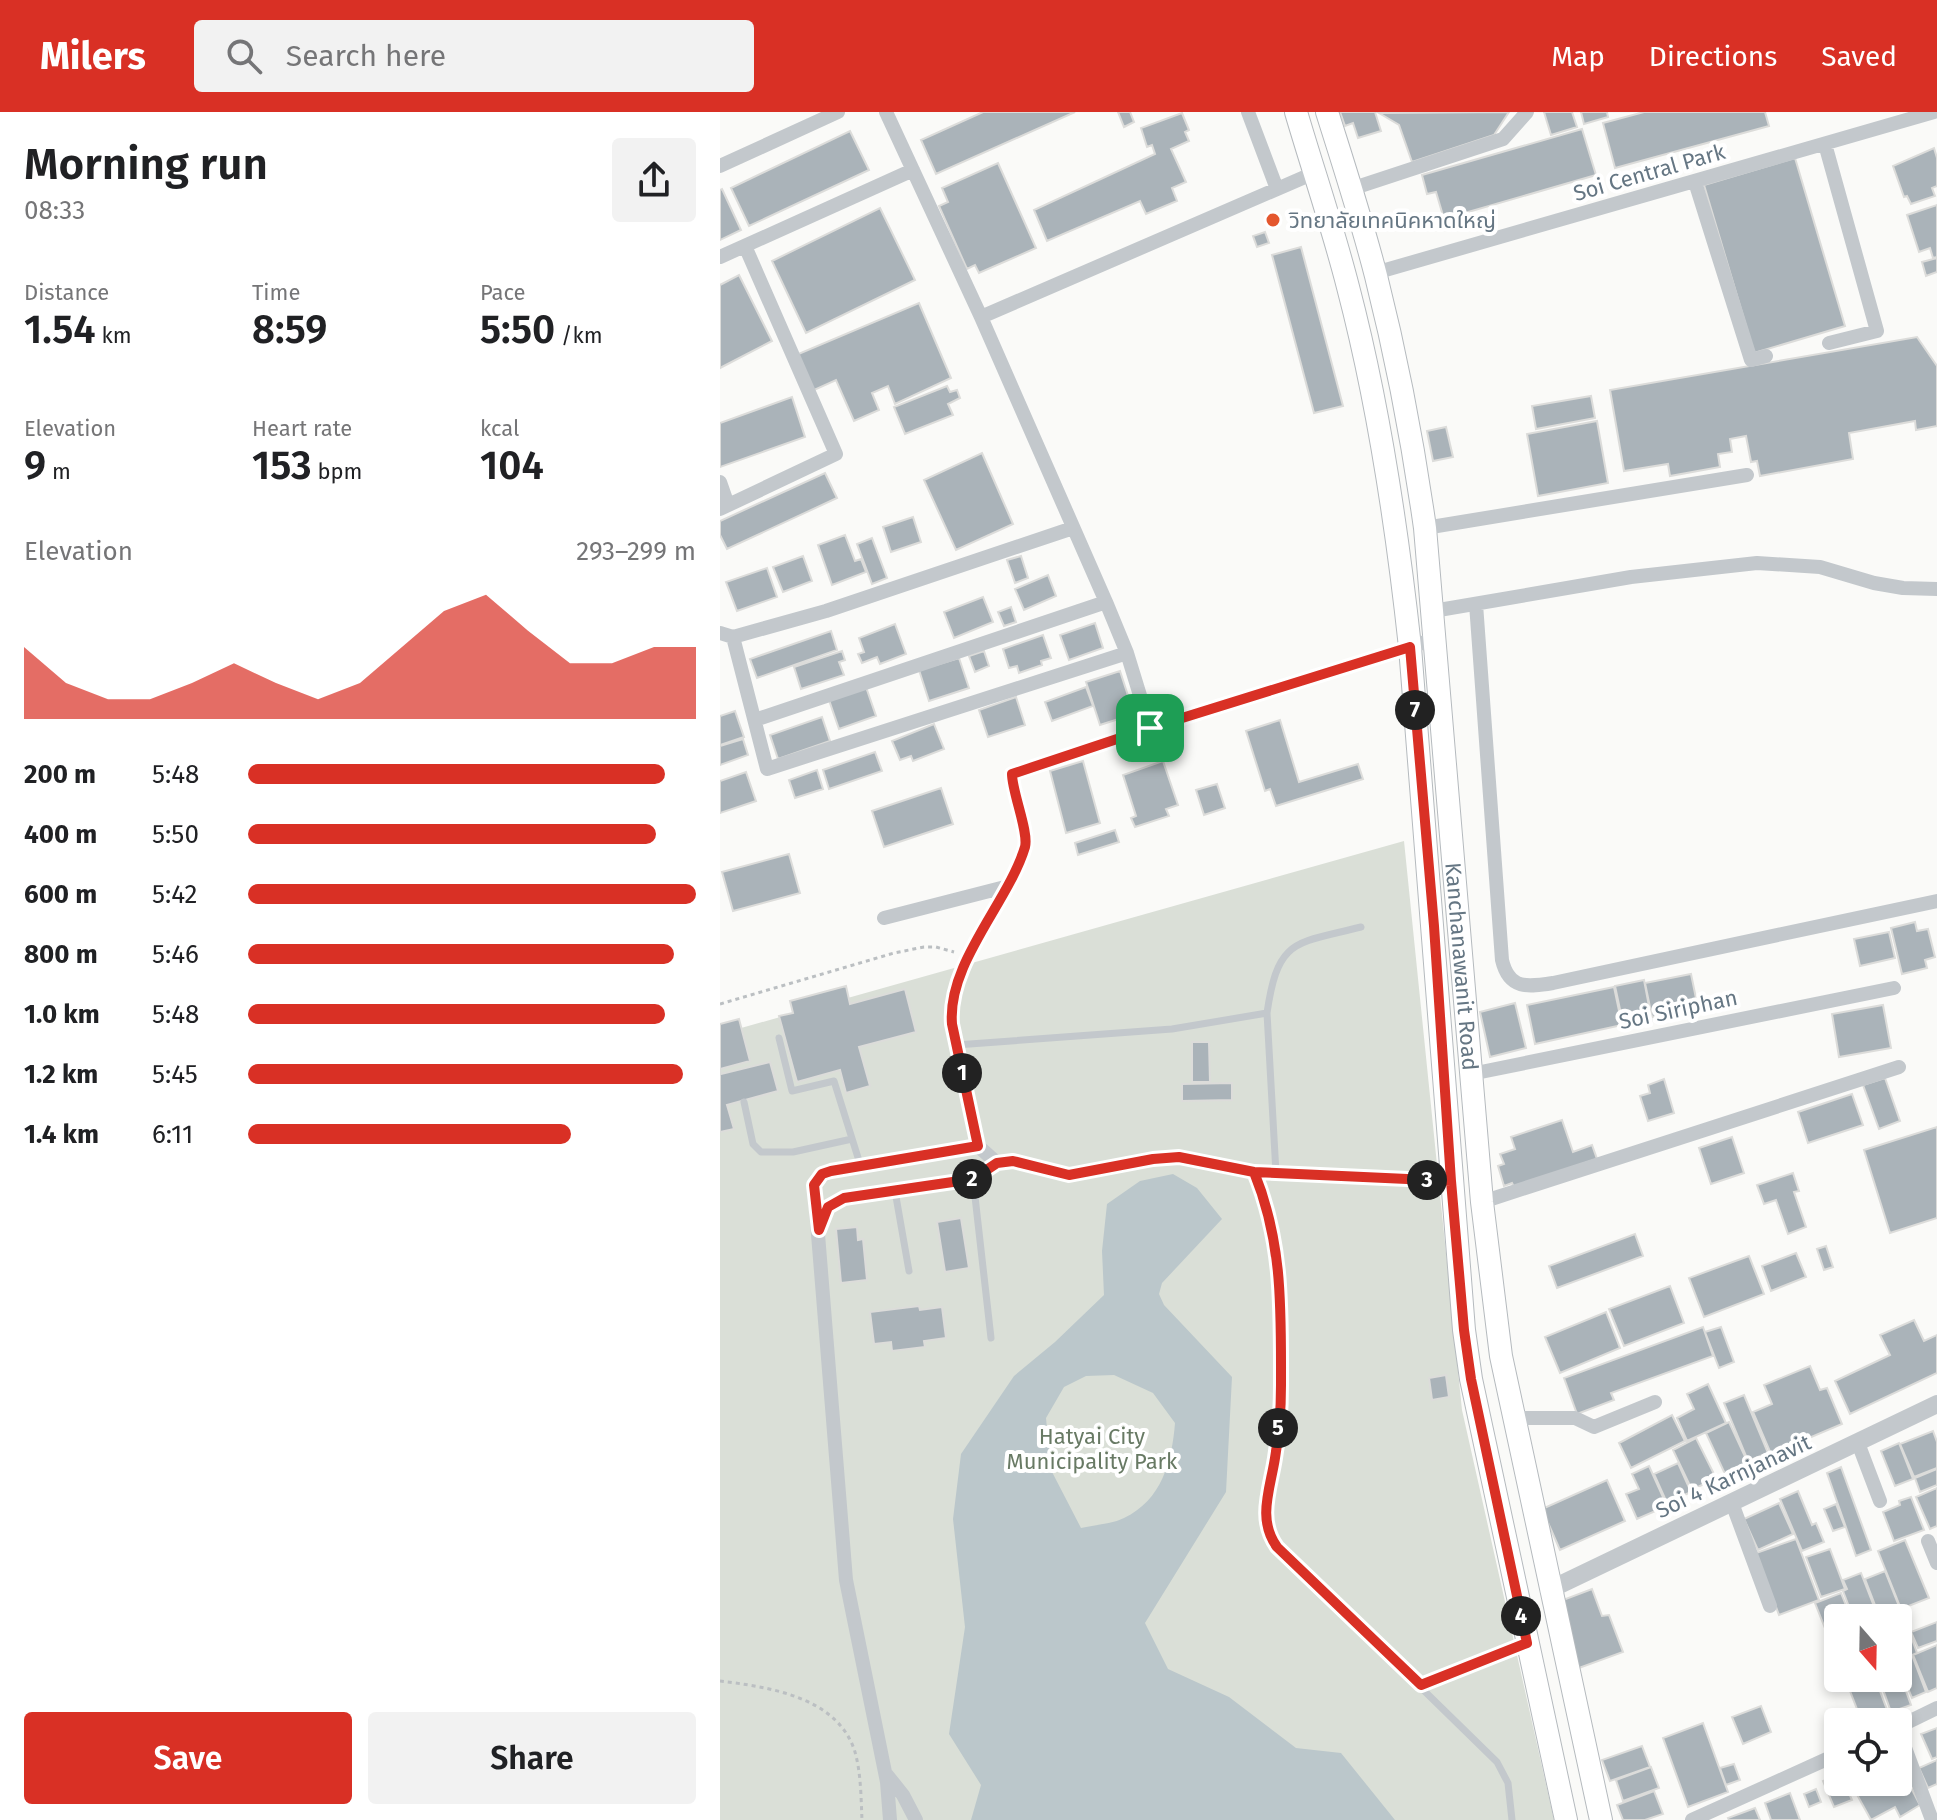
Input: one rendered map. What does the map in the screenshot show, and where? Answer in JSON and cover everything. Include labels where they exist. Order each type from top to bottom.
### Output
[{"type":"main road","name":"Kanchanawanit Road","points":[[1296,112],[1348,287],[1391,503],[1410,647],[1434,926],[1451,1181],[1471,1379],[1566,1820]]},
{"type":"main road","name":"Kanchanawanit Road","points":[[1327,112],[1375,273],[1410,430],[1425,528],[1433,611],[1482,1202],[1494,1305],[1549,1590],[1601,1820]]},
{"type":"street","points":[[720,166],[838,112]]},
{"type":"street","points":[[886,112],[981,317],[1106,602],[1127,653],[1150,728]]},
{"type":"street","points":[[1248,112],[1277,189]]},
{"type":"street","points":[[1351,189],[1503,139],[1527,112]]},
{"type":"street","name":"Soi Central Park","points":[[1375,273],[1934,112]]},
{"type":"street","points":[[1825,144],[1877,331],[1829,343]]},
{"type":"street","points":[[720,257],[913,170]]},
{"type":"street","points":[[981,317],[1314,173]]},
{"type":"street","points":[[1695,182],[1751,360],[1766,356]]},
{"type":"street","points":[[720,482],[724,507],[836,454],[745,246]]},
{"type":"street","points":[[1425,528],[1747,475]]},
{"type":"street","points":[[1073,528],[826,611],[726,635],[755,720],[767,769],[1127,653]]},
{"type":"street","points":[[1433,611],[1631,577],[1757,563],[1820,567],[1874,583],[1937,589]]},
{"type":"street","points":[[755,720],[1106,602]]},
{"type":"street","points":[[1476,604],[1502,960],[1509,978],[1526,986],[1553,983],[1937,901]]},
{"type":"street","points":[[997,1163],[978,1146],[956,1045],[952,1005],[969,958],[1026,844],[1012,774],[1435,639]]},
{"type":"street","points":[[884,918],[1005,887]]},
{"type":"street","name":"Soi Siriphan","points":[[1471,1074],[1894,988]]},
{"type":"street","points":[[1482,1202],[1899,1067]]},
{"type":"street","points":[[890,1820],[884,1772],[846,1580],[827,1369],[815,1182],[822,1174],[860,1164],[978,1146]]},
{"type":"street","points":[[819,1230],[828,1207],[835,1201],[895,1189],[973,1179],[997,1163],[1013,1161],[1069,1175],[1179,1157],[1254,1172],[1451,1181]]},
{"type":"street","points":[[1514,1418],[1575,1418],[1594,1427],[1655,1402]]},
{"type":"street","name":"Soi 4 Karnjanavit","points":[[1549,1590],[1935,1409]]},
{"type":"street","points":[[1858,1443],[1880,1501]]},
{"type":"street","points":[[1732,1503],[1770,1606]]},
{"type":"street","points":[[1928,1541],[1937,1563]]},
{"type":"street","points":[[1912,1721],[1937,1708]]},
{"type":"street","points":[[1692,1820],[1824,1760]]},
{"type":"street","points":[[1912,1766],[1932,1820]]},
{"type":"street","points":[[884,1772],[903,1795],[916,1820]]},
{"type":"lane","points":[[1276,1173],[1267,1013],[1273,975],[1288,950],[1307,940],[1361,927]]},
{"type":"lane","points":[[956,1045],[1172,1029],[1267,1013]]},
{"type":"lane","points":[[779,1038],[792,1091],[834,1081],[860,1164]]},
{"type":"lane","points":[[744,1102],[753,1144],[761,1152],[793,1152],[852,1139]]},
{"type":"lane","points":[[1254,1172],[1270,1215],[1277,1247],[1280,1321],[1281,1389],[1275,1457],[1266,1499],[1266,1526],[1277,1547],[1421,1685],[1504,1772],[1512,1796],[1512,1820]]},
{"type":"lane","points":[[973,1179],[991,1338]]},
{"type":"lane","points":[[895,1189],[909,1271]]},
{"type":"lane","points":[[1421,1685],[1527,1643]]},
{"type":"path","points":[[720,1004],[910,949],[936,947],[969,958]]},
{"type":"path","points":[[720,1681],[795,1697],[841,1723],[855,1753],[862,1820]]},
{"type":"green space","name":"Hatyai City Municipality Park","points":[[1404,841],[1462,1410],[1554,1820],[720,1820],[720,1034]]},
{"type":"shaded area","points":[[1173,1174],[1197,1188],[1222,1219],[1162,1283],[1159,1294],[1164,1305],[1232,1377],[1226,1492],[1145,1623],[1168,1669],[1229,1697],[1296,1748],[1341,1753],[1395,1820],[971,1820],[981,1785],[949,1734],[965,1627],[953,1519],[961,1454],[1014,1376],[1104,1295],[1102,1251],[1107,1204],[1140,1181]],"holes":[[[1114,1375],[1153,1393],[1175,1423],[1163,1478],[1148,1501],[1124,1518],[1081,1528],[1051,1470],[1046,1418],[1064,1387],[1086,1376]]]},
{"type":"building","points":[[983,112],[1075,112],[936,174],[921,140]]},
{"type":"building","points":[[1118,112],[1130,112],[1134,122],[1124,127]]},
{"type":"building","points":[[1340,112],[1375,112],[1381,131],[1358,138],[1353,123],[1345,126]]},
{"type":"building","points":[[1509,112],[1494,135],[1412,162],[1399,125],[1379,113]]},
{"type":"building","points":[[1544,112],[1572,112],[1577,127],[1551,135]]},
{"type":"building","points":[[1581,112],[1607,112],[1608,117],[1584,124]]},
{"type":"building","points":[[1644,112],[1765,112],[1769,126],[1615,168],[1603,123]]},
{"type":"building","points":[[1182,113],[1189,130],[1185,132],[1189,141],[1171,149],[1186,182],[1172,188],[1177,201],[1146,214],[1140,201],[1047,241],[1034,210],[1155,154],[1152,145],[1147,147],[1141,128]]},
{"type":"building","points":[[1582,129],[1596,175],[1444,219],[1436,192],[1427,194],[1422,175]]},
{"type":"building","points":[[850,131],[869,170],[749,226],[731,188]]},
{"type":"building","points":[[1934,148],[1937,186],[1932,188],[1935,196],[1911,204],[1907,196],[1904,197],[1893,166]]},
{"type":"building","points":[[1795,158],[1845,326],[1754,353],[1704,185]]},
{"type":"building","points":[[998,163],[1036,248],[979,273],[975,265],[967,269],[939,206],[948,202],[942,188]]},
{"type":"building","points":[[720,190],[741,230],[720,240]]},
{"type":"building","points":[[1937,205],[1937,257],[1933,258],[1930,248],[1919,252],[1907,215]]},
{"type":"building","points":[[880,208],[915,280],[806,333],[772,261]]},
{"type":"building","points":[[1265,232],[1269,243],[1257,247],[1253,236]]},
{"type":"building","points":[[1301,247],[1343,406],[1314,413],[1272,255]]},
{"type":"building","points":[[1937,258],[1937,272],[1926,276],[1922,262]]},
{"type":"building","points":[[739,275],[772,341],[720,368],[720,285]]},
{"type":"building","points":[[919,303],[951,378],[895,404],[888,386],[872,393],[879,410],[854,421],[836,380],[812,391],[796,355]]},
{"type":"building","points":[[1917,337],[1937,366],[1937,426],[1916,430],[1915,421],[1849,433],[1853,459],[1760,476],[1757,461],[1751,462],[1746,436],[1730,439],[1732,452],[1718,454],[1720,467],[1670,476],[1668,464],[1624,471],[1610,390]]},
{"type":"building","points":[[947,386],[950,392],[957,390],[960,398],[948,404],[953,415],[905,434],[894,407]]},
{"type":"building","points":[[1591,396],[1595,418],[1536,429],[1532,406]]},
{"type":"building","points":[[792,397],[805,437],[720,467],[720,423]]},
{"type":"building","points":[[1597,421],[1608,483],[1538,496],[1527,434]]},
{"type":"building","points":[[1446,427],[1453,457],[1433,461],[1427,431]]},
{"type":"building","points":[[982,453],[1013,524],[956,550],[924,480]]},
{"type":"building","points":[[825,473],[837,498],[727,549],[720,535],[720,521]]},
{"type":"building","points":[[913,517],[921,542],[891,552],[883,527]]},
{"type":"building","points":[[845,535],[855,561],[861,559],[866,572],[832,585],[818,545]]},
{"type":"building","points":[[872,538],[887,578],[872,584],[857,544]]},
{"type":"building","points":[[803,556],[812,581],[783,592],[773,567]]},
{"type":"building","points":[[1021,556],[1028,578],[1015,583],[1007,560]]},
{"type":"building","points":[[767,568],[777,597],[737,611],[726,582]]},
{"type":"building","points":[[1048,575],[1056,596],[1024,610],[1015,589]]},
{"type":"building","points":[[983,597],[993,622],[954,638],[944,612]]},
{"type":"building","points":[[1011,607],[1016,622],[1004,626],[998,612]]},
{"type":"building","points":[[1095,623],[1103,648],[1069,660],[1060,635]]},
{"type":"building","points":[[895,624],[906,654],[880,664],[877,657],[862,663],[858,654],[864,652],[859,638]]},
{"type":"building","points":[[831,631],[837,650],[757,678],[750,659]]},
{"type":"building","points":[[1043,635],[1051,658],[1041,661],[1042,665],[1019,673],[1017,666],[1009,668],[1003,649]]},
{"type":"building","points":[[842,651],[845,660],[839,662],[844,675],[801,689],[794,667]]},
{"type":"building","points":[[984,651],[989,666],[975,672],[969,656]]},
{"type":"building","points":[[959,658],[969,688],[929,701],[919,670]]},
{"type":"building","points":[[1120,671],[1134,714],[1100,725],[1086,682]]},
{"type":"building","points":[[866,687],[876,716],[839,729],[829,700]]},
{"type":"building","points":[[1086,687],[1093,706],[1052,721],[1045,702]]},
{"type":"building","points":[[1016,697],[1025,725],[988,737],[979,710]]},
{"type":"building","points":[[735,711],[744,737],[720,745],[720,716]]},
{"type":"building","points":[[822,717],[830,741],[778,759],[770,735]]},
{"type":"building","points":[[1280,720],[1299,782],[1358,764],[1363,779],[1276,806],[1270,789],[1265,791],[1246,731]]},
{"type":"building","points":[[934,724],[944,749],[913,761],[911,756],[900,760],[892,741]]},
{"type":"building","points":[[743,739],[748,755],[720,765],[720,746]]},
{"type":"building","points":[[875,752],[882,771],[829,789],[823,770]]},
{"type":"building","points":[[1083,761],[1100,823],[1066,833],[1050,771]]},
{"type":"building","points":[[1163,761],[1178,805],[1166,809],[1169,816],[1135,827],[1131,818],[1136,816],[1123,775]]},
{"type":"building","points":[[817,770],[823,789],[795,798],[789,780]]},
{"type":"building","points":[[746,772],[756,801],[720,813],[720,781]]},
{"type":"building","points":[[1217,784],[1225,808],[1204,815],[1196,790]]},
{"type":"building","points":[[941,788],[953,824],[884,847],[872,811]]},
{"type":"building","points":[[1115,830],[1119,842],[1078,855],[1075,843]]},
{"type":"building","points":[[789,854],[800,893],[733,911],[722,872]]},
{"type":"building","points":[[1915,922],[1917,931],[1928,929],[1935,957],[1925,960],[1927,968],[1902,974],[1891,928]]},
{"type":"building","points":[[1889,932],[1895,958],[1860,966],[1854,939]]},
{"type":"building","points":[[1691,974],[1698,1008],[1652,1017],[1645,983]]},
{"type":"building","points":[[1644,980],[1652,1022],[1624,1028],[1615,986]]},
{"type":"building","points":[[846,986],[850,1004],[905,989],[916,1032],[859,1047],[870,1086],[846,1093],[840,1070],[797,1082],[779,1016],[793,1013],[790,1001]]},
{"type":"building","points":[[1614,987],[1622,1025],[1535,1044],[1527,1005]]},
{"type":"building","points":[[1515,1003],[1526,1048],[1490,1057],[1480,1012]]},
{"type":"building","points":[[1883,1005],[1891,1048],[1839,1057],[1832,1014]]},
{"type":"building","points":[[739,1019],[750,1061],[720,1069],[720,1024]]},
{"type":"building","points":[[1192,1042],[1209,1042],[1210,1082],[1192,1082]]},
{"type":"building","points":[[770,1062],[778,1091],[727,1105],[734,1129],[720,1132],[720,1069],[721,1074]]},
{"type":"building","points":[[1885,1078],[1900,1121],[1879,1129],[1863,1085]]},
{"type":"building","points":[[1664,1079],[1674,1113],[1648,1121],[1640,1096],[1650,1093],[1648,1085]]},
{"type":"building","points":[[1232,1083],[1232,1100],[1182,1101],[1182,1084]]},
{"type":"building","points":[[1852,1094],[1863,1125],[1808,1143],[1798,1112]]},
{"type":"building","points":[[1562,1120],[1573,1152],[1592,1145],[1597,1159],[1514,1187],[1512,1183],[1504,1186],[1498,1166],[1504,1164],[1500,1154],[1515,1149],[1511,1137]]},
{"type":"building","points":[[1937,1127],[1937,1218],[1890,1233],[1864,1150]]},
{"type":"building","points":[[1732,1137],[1744,1173],[1711,1184],[1699,1148]]},
{"type":"building","points":[[1793,1173],[1799,1191],[1794,1192],[1806,1227],[1788,1234],[1776,1200],[1764,1204],[1757,1185]]},
{"type":"building","points":[[961,1218],[969,1268],[945,1272],[937,1222]]},
{"type":"building","points":[[857,1227],[858,1240],[863,1239],[867,1280],[841,1283],[836,1229]]},
{"type":"building","points":[[1635,1234],[1643,1256],[1557,1288],[1549,1266]]},
{"type":"building","points":[[1826,1246],[1833,1267],[1824,1270],[1817,1249]]},
{"type":"building","points":[[1796,1253],[1806,1277],[1771,1291],[1762,1266]]},
{"type":"building","points":[[1749,1256],[1764,1294],[1704,1317],[1689,1278]]},
{"type":"building","points":[[1670,1286],[1684,1323],[1624,1346],[1609,1309]]},
{"type":"building","points":[[919,1306],[920,1310],[942,1307],[946,1338],[924,1341],[925,1347],[892,1351],[891,1342],[874,1344],[870,1312]]},
{"type":"building","points":[[1606,1312],[1620,1348],[1560,1373],[1545,1337]]},
{"type":"building","points":[[1914,1320],[1924,1341],[1937,1335],[1937,1373],[1850,1414],[1835,1381],[1890,1355],[1880,1335]]},
{"type":"building","points":[[1703,1327],[1713,1356],[1611,1393],[1614,1400],[1577,1414],[1564,1378]]},
{"type":"building","points":[[1721,1327],[1734,1362],[1719,1368],[1705,1332]]},
{"type":"building","points":[[1810,1366],[1820,1390],[1827,1388],[1842,1424],[1771,1454],[1753,1412],[1772,1404],[1764,1385]]},
{"type":"building","points":[[1446,1375],[1449,1397],[1432,1400],[1429,1378]]},
{"type":"building","points":[[1708,1384],[1726,1423],[1687,1441],[1677,1418],[1694,1409],[1687,1394]]},
{"type":"building","points":[[1744,1395],[1768,1453],[1748,1461],[1724,1403]]},
{"type":"building","points":[[1672,1415],[1685,1441],[1631,1468],[1619,1443]]},
{"type":"building","points":[[1729,1422],[1748,1463],[1725,1474],[1706,1433]]},
{"type":"building","points":[[1933,1431],[1937,1442],[1937,1468],[1914,1477],[1900,1444]]},
{"type":"building","points":[[1696,1438],[1716,1478],[1692,1490],[1673,1450]]},
{"type":"building","points":[[1899,1443],[1913,1479],[1895,1486],[1881,1451]]},
{"type":"building","points":[[1678,1463],[1691,1492],[1667,1503],[1654,1474]]},
{"type":"building","points":[[1649,1466],[1667,1506],[1637,1519],[1626,1494],[1639,1489],[1632,1474]]},
{"type":"building","points":[[1841,1467],[1871,1550],[1856,1556],[1827,1473]]},
{"type":"building","points":[[1937,1469],[1937,1485],[1920,1492],[1915,1478]]},
{"type":"building","points":[[1607,1480],[1625,1521],[1560,1550],[1542,1509]]},
{"type":"building","points":[[1937,1488],[1937,1526],[1930,1529],[1916,1497]]},
{"type":"building","points":[[1798,1491],[1812,1525],[1816,1523],[1824,1542],[1802,1551],[1780,1499]]},
{"type":"building","points":[[1911,1497],[1924,1530],[1894,1541],[1883,1512]]},
{"type":"building","points":[[1779,1503],[1793,1534],[1758,1550],[1744,1519]]},
{"type":"building","points":[[1836,1504],[1845,1527],[1833,1531],[1824,1509]]},
{"type":"building","points":[[1796,1539],[1819,1600],[1779,1615],[1756,1553]]},
{"type":"building","points":[[1905,1540],[1929,1598],[1912,1605],[1899,1604],[1878,1551]]},
{"type":"building","points":[[1830,1549],[1845,1589],[1821,1597],[1806,1557]]},
{"type":"building","points":[[1885,1571],[1898,1604],[1875,1604],[1865,1579]]},
{"type":"building","points":[[1861,1573],[1873,1604],[1848,1604],[1843,1580]]},
{"type":"building","points":[[1592,1589],[1602,1616],[1609,1615],[1623,1652],[1579,1668],[1555,1603]]},
{"type":"building","points":[[1841,1593],[1845,1604],[1824,1604],[1824,1626],[1815,1603]]},
{"type":"building","points":[[1937,1622],[1937,1641],[1918,1648],[1912,1632]]},
{"type":"building","points":[[1937,1645],[1937,1688],[1928,1692],[1913,1655]]},
{"type":"building","points":[[1912,1655],[1926,1692],[1912,1698],[1910,1692]]},
{"type":"building","points":[[1850,1692],[1880,1692],[1886,1708],[1857,1708]]},
{"type":"building","points":[[1884,1692],[1906,1692],[1911,1705],[1890,1708]]},
{"type":"building","points":[[1761,1706],[1771,1732],[1743,1744],[1732,1717]]},
{"type":"building","points":[[1703,1723],[1728,1792],[1688,1807],[1663,1738]]},
{"type":"building","points":[[1937,1728],[1937,1757],[1932,1759],[1921,1734]]},
{"type":"building","points":[[1642,1746],[1650,1767],[1610,1781],[1602,1760]]},
{"type":"building","points":[[1937,1760],[1937,1784],[1928,1788],[1919,1768]]},
{"type":"building","points":[[1734,1764],[1740,1780],[1726,1785],[1720,1768]]},
{"type":"building","points":[[1651,1767],[1659,1788],[1623,1801],[1616,1780]]},
{"type":"building","points":[[1816,1789],[1821,1802],[1809,1807],[1804,1794]]},
{"type":"building","points":[[1912,1790],[1920,1805],[1900,1817],[1895,1807],[1871,1820],[1858,1796],[1912,1796]]},
{"type":"building","points":[[1654,1791],[1663,1814],[1645,1820],[1623,1820],[1617,1805]]},
{"type":"building","points":[[1790,1793],[1800,1820],[1771,1820],[1765,1803]]},
{"type":"building","points":[[1829,1796],[1850,1796],[1852,1800],[1834,1807]]},
{"type":"building","points":[[1755,1808],[1760,1820],[1728,1818]]},
{"type":"place","name":"วิทยาลัยเทคนิคหาดใหญ่","points":[[1273,220]]},
{"type":"route","points":[[1150,728],[1012,774],[1026,844],[958,983],[951,1015],[978,1146],[860,1164],[822,1174],[814,1185],[819,1230],[828,1207],[835,1201],[895,1189],[973,1179],[997,1163],[1013,1161],[1069,1175],[1179,1157],[1254,1172],[1451,1181],[1471,1379],[1527,1643],[1421,1685],[1277,1547],[1266,1526],[1266,1499],[1275,1457],[1281,1389],[1280,1321],[1277,1247],[1270,1215],[1254,1172],[1276,1173],[1451,1181],[1434,926],[1410,647],[1150,728]]}]
